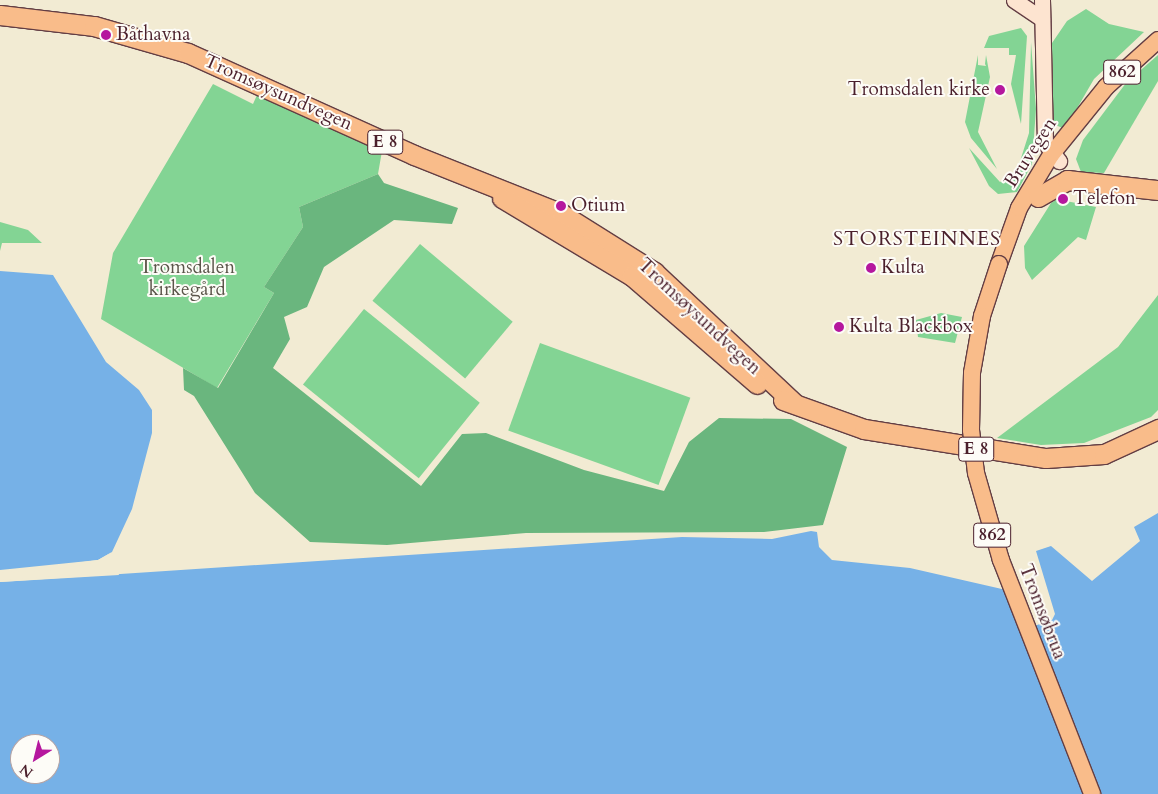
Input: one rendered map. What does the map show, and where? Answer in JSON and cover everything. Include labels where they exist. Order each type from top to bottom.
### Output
[{"type":"highway","name":"Tromsøysundvegen","points":[[0,15],[94,26],[188,53],[463,174],[618,265],[658,296],[740,372],[794,403],[864,429],[1046,458],[1104,454],[1158,429]]},
{"type":"highway","points":[[1038,196],[1061,180],[1078,180],[1158,190]]},
{"type":"main road","name":"Bruvegen","points":[[999,264],[1016,226],[1020,208],[1090,108],[1158,40]]},
{"type":"main road","name":"Bruvegen","points":[[1016,226],[1038,196],[1055,158]]},
{"type":"main road","name":"Tromsøbrua","points":[[999,264],[982,316],[972,373],[971,430],[976,473],[998,551],[1092,794]]},
{"type":"street","points":[[1014,0],[1042,20]]},
{"type":"street","points":[[1042,0],[1043,115],[1055,158]]},
{"type":"green space","points":[[1086,9],[1109,24],[1144,32],[1094,79],[1065,129],[1053,124],[1052,43],[1067,21]]},
{"type":"green space","points":[[1021,28],[1027,36],[1021,124],[1011,84],[1016,55],[1009,55],[1009,48],[984,48],[989,36]]},
{"type":"green space","points":[[1031,42],[1036,109],[1032,164],[1017,192],[998,194],[989,186],[969,148],[1000,182],[1016,174],[1029,133]]},
{"type":"green space","points":[[978,55],[978,65],[986,66],[986,55],[990,77],[978,132],[997,169],[971,138],[965,122]]},
{"type":"green space","points":[[1158,55],[1158,81],[1104,173],[1081,172],[1076,159],[1083,140],[1126,83]]},
{"type":"green space","name":"Tromsdalen kirkegård","points":[[213,84],[253,104],[257,95],[382,151],[378,174],[299,207],[303,227],[264,287],[274,293],[217,388],[101,319],[113,253]]},
{"type":"green space","points":[[378,174],[384,183],[458,208],[452,224],[394,220],[324,267],[307,307],[284,317],[290,339],[273,368],[421,486],[462,434],[486,433],[584,470],[664,491],[689,442],[719,418],[791,419],[847,447],[823,525],[764,532],[526,533],[387,545],[310,542],[255,493],[194,396],[184,390],[183,368],[218,388],[274,293],[264,287],[303,227],[299,207]]},
{"type":"green space","points":[[1064,195],[1066,201],[1096,207],[1086,240],[1078,237],[1032,280],[1025,268],[1024,246],[1051,203]]},
{"type":"green space","points":[[0,222],[28,230],[42,243],[2,243],[0,251]]},
{"type":"green space","points":[[420,244],[513,322],[465,378],[372,301]]},
{"type":"green space","points":[[1158,295],[1158,410],[1151,417],[1084,443],[1041,445],[997,438],[1118,347]]},
{"type":"green space","points":[[364,309],[480,403],[419,478],[303,384]]},
{"type":"green space","points":[[941,313],[962,317],[955,343],[918,337],[916,320]]},
{"type":"green space","points":[[540,343],[690,398],[659,485],[508,430]]},
{"type":"water","points":[[0,271],[53,275],[106,362],[139,390],[152,410],[152,433],[132,509],[112,552],[98,560],[0,570]]},
{"type":"water","points":[[1158,513],[1158,794],[0,794],[0,582],[682,537],[772,539],[811,531],[817,532],[819,547],[832,560],[910,568],[1015,592],[1028,628],[1052,620],[1055,614],[1036,551],[1051,546],[1092,581],[1140,541],[1134,527]]},
{"type":"pier","points":[[112,552],[98,562],[53,570],[0,573],[98,560]]},
{"type":"pier","points":[[118,572],[119,575],[0,582],[0,580]]},
{"type":"place","name":"Båthavna","points":[[106,35]]},
{"type":"place","name":"Tromsdalen kirke","points":[[1000,90]]},
{"type":"place","name":"Telefon","points":[[1063,199]]},
{"type":"place","name":"Otium","points":[[561,206]]},
{"type":"place","name":"Kulta","points":[[871,268]]},
{"type":"place","name":"Kulta Blackbox","points":[[839,327]]},
{"type":"district","name":"STORSTEINNES","points":[[917,238]]}]
